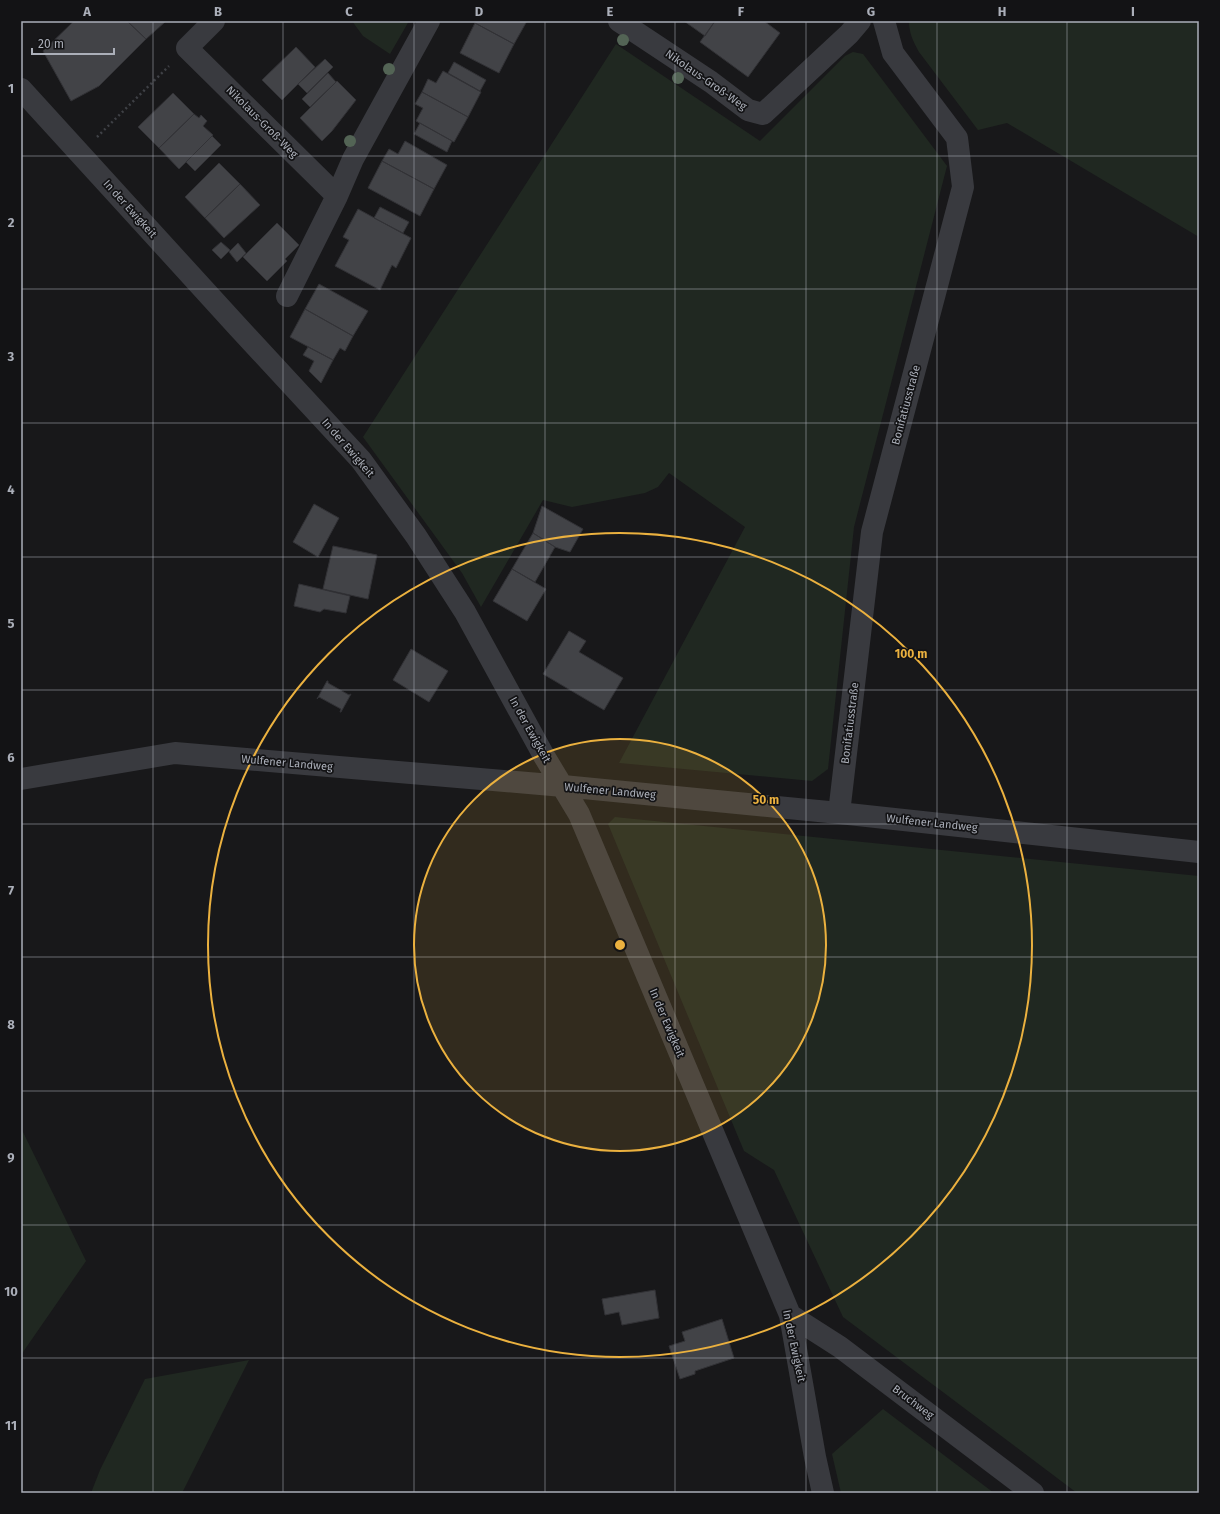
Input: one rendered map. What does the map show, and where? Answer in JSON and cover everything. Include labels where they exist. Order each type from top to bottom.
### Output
[{"type":"street","points":[[187,48],[214,21]]},
{"type":"street","points":[[287,296],[337,196],[352,159],[429,21]]},
{"type":"street","name":"Nikolaus-Groß-Weg","points":[[619,21],[711,82],[748,110],[763,114],[849,34],[860,21]]},
{"type":"street","name":"Bonifatiusstraße","points":[[839,813],[872,532],[963,187],[957,138],[893,54],[884,21]]},
{"type":"street","name":"Nikolaus-Groß-Weg","points":[[187,48],[337,196]]},
{"type":"street","name":"In der Ewigkeit","points":[[21,88],[362,460],[416,536],[465,612],[544,756],[579,814],[790,1316],[815,1457],[823,1493]]},
{"type":"street","name":"Wulfener Landweg","points":[[21,779],[175,753],[563,786],[839,813],[1199,852]]},
{"type":"street","name":"Bruchweg","points":[[790,1316],[840,1347],[1032,1493]]},
{"type":"path","points":[[81,155],[90,144],[187,48]]},
{"type":"shaded area","points":[[352,21],[409,21],[390,54],[363,36]]},
{"type":"shaded area","points":[[909,21],[1199,21],[1199,237],[1007,123],[978,130],[919,52],[912,37]]},
{"type":"shaded area","points":[[616,44],[760,141],[845,56],[853,52],[863,54],[947,166],[854,527],[828,769],[812,781],[619,763],[745,527],[669,473],[658,487],[645,493],[572,507],[543,500],[481,607],[462,573],[363,437]]},
{"type":"shaded area","points":[[615,817],[1199,876],[1199,1493],[1077,1493],[843,1317],[774,1170],[744,1151],[608,824]]},
{"type":"shaded area","points":[[21,1128],[86,1261],[21,1355]]},
{"type":"shaded area","points":[[249,1360],[182,1493],[91,1493],[100,1470],[145,1379]]},
{"type":"shaded area","points":[[883,1409],[994,1493],[841,1493],[832,1454]]},
{"type":"building","points":[[74,21],[127,21],[146,39],[99,86],[71,101],[43,51]]},
{"type":"building","points":[[127,21],[164,21],[165,22],[146,39]]},
{"type":"building","points":[[476,21],[527,21],[514,44],[475,23]]},
{"type":"building","points":[[684,21],[715,21],[705,36]]},
{"type":"building","points":[[715,21],[764,21],[780,33],[748,77],[700,42]]},
{"type":"building","points":[[475,23],[514,44],[499,73],[460,53]]},
{"type":"building","points":[[296,47],[315,67],[282,100],[262,80]]},
{"type":"building","points":[[325,59],[333,67],[307,93],[298,84]]},
{"type":"building","points":[[454,62],[486,80],[480,91],[448,73]]},
{"type":"building","points":[[443,71],[481,92],[468,117],[422,92],[428,79],[436,83]]},
{"type":"building","points":[[328,73],[336,82],[310,107],[302,99]]},
{"type":"building","points":[[337,81],[356,100],[332,131],[322,141],[300,118]]},
{"type":"building","points":[[422,92],[468,117],[454,142],[416,121],[423,108],[415,104]]},
{"type":"building","points":[[173,93],[194,114],[159,148],[138,127]]},
{"type":"building","points":[[194,114],[199,118],[201,115],[207,121],[203,126],[213,135],[179,169],[159,148]]},
{"type":"building","points":[[420,123],[452,141],[447,152],[414,134]]},
{"type":"building","points":[[212,136],[221,145],[195,171],[186,162]]},
{"type":"building","points":[[405,141],[447,165],[434,189],[382,161],[389,149],[398,154]]},
{"type":"building","points":[[382,161],[434,189],[420,216],[368,188]]},
{"type":"building","points":[[219,163],[240,184],[205,218],[185,197]]},
{"type":"building","points":[[240,184],[260,205],[224,238],[205,218]]},
{"type":"building","points":[[380,207],[409,222],[403,233],[374,218]]},
{"type":"building","points":[[358,209],[411,238],[396,268],[392,265],[380,290],[335,266],[349,240],[343,237]]},
{"type":"building","points":[[277,223],[299,245],[285,259],[287,261],[267,281],[243,257]]},
{"type":"building","points":[[221,242],[230,250],[221,259],[212,250]]},
{"type":"building","points":[[238,243],[246,253],[237,262],[229,252]]},
{"type":"building","points":[[319,284],[368,311],[353,336],[305,309]]},
{"type":"building","points":[[305,309],[353,336],[345,351],[340,348],[333,360],[290,337]]},
{"type":"building","points":[[308,347],[333,360],[321,383],[309,371],[314,361],[303,355]]},
{"type":"building","points":[[314,504],[339,518],[318,557],[293,542]]},
{"type":"building","points":[[542,506],[583,529],[570,552],[555,547],[533,533]]},
{"type":"building","points":[[533,533],[555,547],[535,582],[512,569]]},
{"type":"building","points":[[333,546],[377,555],[368,599],[323,589]]},
{"type":"building","points":[[512,569],[546,589],[527,621],[493,601]]},
{"type":"building","points":[[299,584],[350,596],[346,613],[324,609],[320,612],[294,606]]},
{"type":"building","points":[[569,631],[586,641],[579,652],[623,678],[604,710],[543,674]]},
{"type":"building","points":[[411,649],[448,671],[429,702],[393,680]]},
{"type":"building","points":[[327,681],[349,695],[351,694],[341,712],[341,709],[319,697],[317,699]]},
{"type":"building","points":[[655,1290],[659,1318],[622,1325],[619,1312],[605,1315],[602,1299]]},
{"type":"building","points":[[722,1319],[734,1358],[695,1371],[695,1374],[680,1379],[669,1346],[685,1341],[682,1332]]}]
